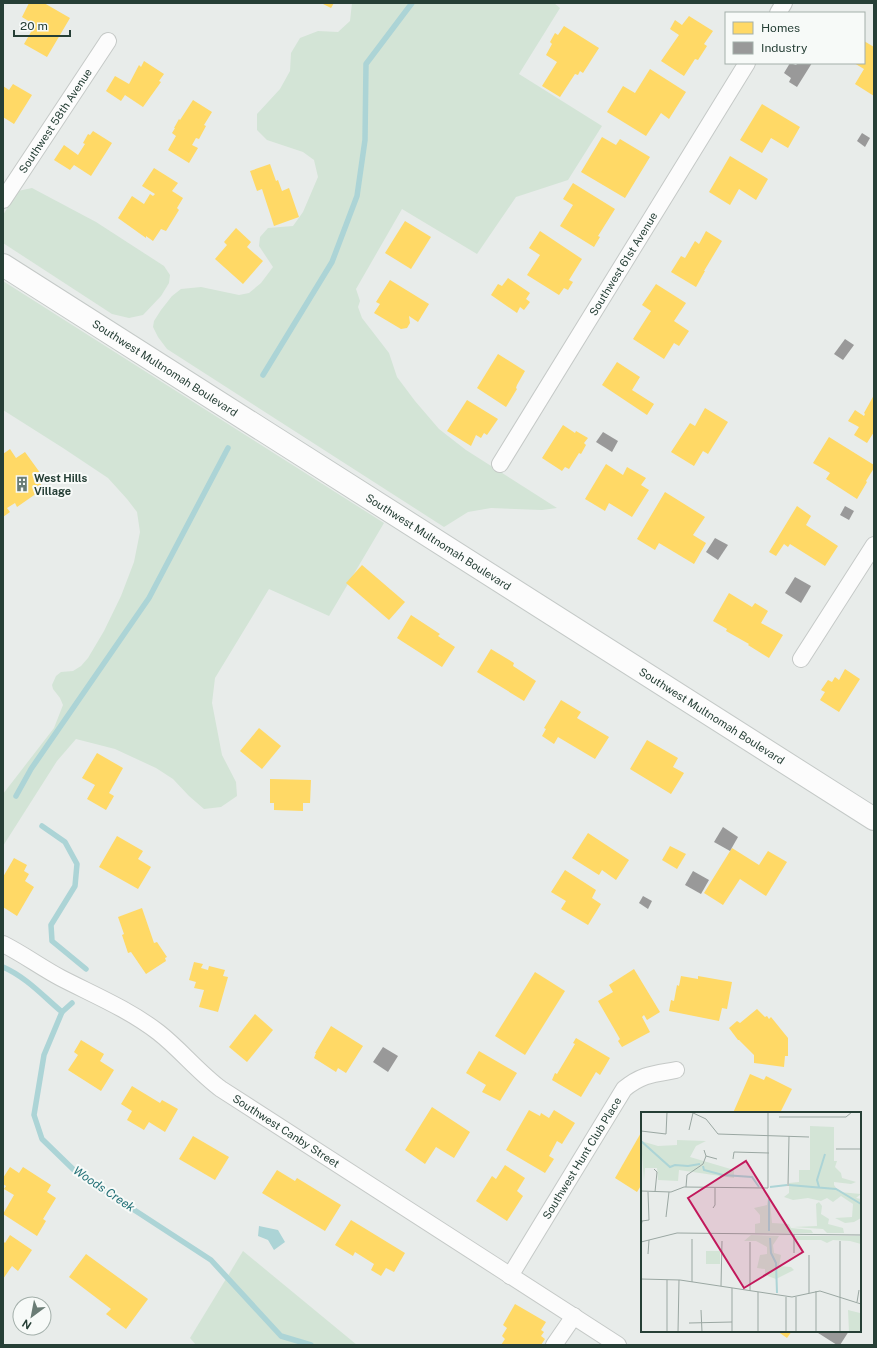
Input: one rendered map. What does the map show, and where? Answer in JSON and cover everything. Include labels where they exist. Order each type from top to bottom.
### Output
[{"type":"main road","name":"Southwest Multnomah Boulevard","points":[[3,265],[874,819]]},
{"type":"street","points":[[779,12],[784,3]]},
{"type":"street","name":"Southwest 58th Avenue","points":[[3,200],[108,41]]},
{"type":"street","name":"Southwest 61st Avenue","points":[[500,464],[746,64]]},
{"type":"street","points":[[801,659],[874,545]]},
{"type":"street","name":"Southwest Canby Street","points":[[3,944],[62,978],[120,1006],[141,1019],[170,1042],[208,1080],[221,1090],[618,1345]]},
{"type":"street","name":"Southwest Hunt Club Place","points":[[510,1276],[624,1089],[634,1081],[645,1076],[676,1070]]},
{"type":"street","points":[[554,1345],[574,1316]]},
{"type":"green space","points":[[352,3],[554,3],[560,8],[519,74],[602,126],[568,180],[516,197],[477,254],[402,209],[356,289],[360,301],[358,307],[362,318],[389,353],[397,377],[439,429],[466,450],[557,508],[542,510],[491,508],[468,512],[444,527],[167,349],[153,327],[154,321],[161,310],[172,296],[181,289],[201,287],[239,295],[249,293],[261,283],[273,267],[259,246],[260,237],[268,228],[293,226],[303,212],[318,177],[314,160],[303,152],[267,140],[257,130],[257,114],[280,89],[290,71],[291,53],[300,38],[318,31],[338,32],[350,21]]},
{"type":"green space","points":[[32,188],[96,222],[164,266],[170,275],[169,283],[161,296],[143,315],[129,318],[112,314],[3,243],[3,215],[18,191]]},
{"type":"green space","points":[[3,281],[384,523],[329,616],[269,589],[215,678],[212,703],[222,755],[236,782],[237,796],[221,807],[204,809],[173,779],[156,768],[115,749],[76,739],[57,761],[3,846],[3,794],[54,728],[63,705],[52,685],[56,676],[61,672],[73,671],[81,666],[88,658],[104,631],[121,596],[134,562],[140,532],[137,512],[108,478],[3,410]]},
{"type":"green space","points":[[243,1251],[357,1345],[196,1345],[190,1338]]},
{"type":"water","points":[[259,1226],[278,1230],[285,1242],[274,1250],[268,1240],[258,1236]]},
{"type":"building: Homes","points":[[29,3],[44,3],[70,18],[47,57],[24,44],[35,25],[22,17]]},
{"type":"building: Homes","points":[[321,3],[334,3],[331,8]]},
{"type":"building: Homes","points":[[689,16],[713,31],[704,44],[707,46],[698,60],[695,59],[684,76],[661,61],[679,35],[670,29],[675,20],[682,25]]},
{"type":"building: Homes","points":[[564,26],[599,48],[583,73],[580,71],[578,75],[575,74],[560,97],[542,86],[557,62],[546,55],[552,44],[550,42],[555,33],[558,35]]},
{"type":"building: Homes","points":[[865,42],[874,47],[874,96],[855,84],[864,69],[856,64],[865,64]]},
{"type":"building: Homes","points":[[144,61],[164,74],[159,81],[161,82],[143,107],[125,95],[121,101],[106,91],[115,76],[129,84],[139,65],[141,67]]},
{"type":"building: Homes","points":[[650,69],[686,92],[669,119],[661,113],[646,136],[607,112],[623,86],[635,93]]},
{"type":"building: Homes","points":[[13,84],[32,95],[14,124],[3,117],[3,86],[9,90]]},
{"type":"building: Homes","points":[[193,100],[212,112],[204,125],[206,126],[199,139],[196,138],[192,145],[198,148],[189,163],[168,150],[176,136],[172,133],[174,128]]},
{"type":"building: Homes","points":[[762,104],[800,127],[788,148],[771,138],[762,153],[740,140]]},
{"type":"building: Homes","points":[[93,131],[112,143],[91,176],[74,165],[70,170],[54,160],[64,145],[78,155],[85,144],[83,143],[88,134],[90,135]]},
{"type":"building: Homes","points":[[602,137],[616,145],[620,139],[650,157],[625,198],[581,172]]},
{"type":"building: Homes","points":[[730,156],[768,179],[756,200],[739,189],[730,205],[709,192]]},
{"type":"building: Homes","points":[[270,164],[276,181],[278,180],[282,191],[289,188],[299,217],[274,226],[262,189],[257,191],[250,171]]},
{"type":"building: Homes","points":[[154,168],[178,183],[172,191],[183,198],[177,208],[179,210],[166,231],[161,229],[153,241],[146,236],[146,238],[118,218],[132,196],[144,204],[150,194],[153,196],[155,194],[142,186]]},
{"type":"building: Homes","points":[[573,183],[615,209],[598,236],[600,237],[594,247],[560,226],[573,205],[563,199]]},
{"type":"building: Homes","points":[[405,221],[431,237],[411,269],[385,253]]},
{"type":"building: Homes","points":[[236,228],[251,242],[247,247],[263,261],[243,284],[215,259],[227,245],[224,242]]},
{"type":"building: Homes","points":[[540,231],[582,259],[569,280],[573,282],[568,290],[564,288],[559,295],[527,275],[540,255],[529,248]]},
{"type":"building: Homes","points":[[706,231],[722,241],[696,287],[671,272],[681,256],[685,258],[695,241],[699,244]]},
{"type":"building: Homes","points":[[508,278],[530,293],[526,299],[530,302],[524,310],[520,307],[517,313],[491,295],[498,284],[502,286]]},
{"type":"building: Homes","points":[[390,280],[429,304],[418,322],[409,316],[410,323],[407,328],[401,329],[374,313],[380,304],[376,302]]},
{"type":"building: Homes","points":[[656,284],[686,303],[674,321],[689,331],[679,346],[674,343],[664,359],[633,339],[651,311],[642,305]]},
{"type":"building: Homes","points":[[498,354],[525,371],[517,385],[517,389],[506,407],[477,388]]},
{"type":"building: Homes","points":[[617,362],[640,377],[632,390],[654,404],[647,415],[602,385]]},
{"type":"building: Homes","points":[[874,395],[874,432],[867,443],[854,435],[859,427],[848,421],[855,410],[864,416],[864,413]]},
{"type":"building: Homes","points":[[467,400],[498,419],[487,435],[484,433],[481,438],[476,435],[471,446],[447,431]]},
{"type":"building: Homes","points":[[705,408],[728,422],[708,454],[703,451],[694,466],[671,452],[690,423],[695,426]]},
{"type":"building: Homes","points":[[563,425],[575,433],[576,431],[588,438],[584,443],[586,445],[581,454],[579,453],[569,469],[565,467],[562,471],[542,458]]},
{"type":"building: Homes","points":[[829,437],[874,465],[874,468],[866,481],[867,482],[857,499],[826,479],[830,473],[813,463]]},
{"type":"building: Homes","name":"West Hills Village","points":[[10,449],[16,458],[25,452],[46,481],[37,487],[40,491],[17,507],[15,503],[7,508],[10,512],[3,517],[3,454]]},
{"type":"building: Homes","points":[[606,464],[623,475],[627,467],[646,478],[641,485],[649,490],[632,517],[609,503],[605,511],[585,499]]},
{"type":"building: Homes","points":[[665,492],[705,517],[693,535],[706,543],[694,564],[659,543],[655,550],[637,539]]},
{"type":"building: Homes","points":[[797,506],[811,516],[806,525],[838,546],[825,566],[790,544],[788,547],[784,544],[776,556],[769,552]]},
{"type":"building: Homes","points":[[362,565],[405,602],[389,620],[346,583]]},
{"type":"building: Homes","points":[[729,593],[752,607],[755,603],[768,611],[761,623],[783,635],[769,658],[713,621]]},
{"type":"building: Homes","points":[[411,615],[440,634],[438,636],[455,647],[442,667],[397,638]]},
{"type":"building: Homes","points":[[491,649],[514,663],[513,666],[536,681],[524,701],[477,672]]},
{"type":"building: Homes","points":[[845,669],[860,679],[839,712],[820,700],[825,692],[821,690],[828,680],[832,682],[835,677],[839,680]]},
{"type":"building: Homes","points":[[561,700],[581,712],[577,718],[609,737],[595,759],[558,737],[554,744],[542,736],[546,729],[544,728]]},
{"type":"building: Homes","points":[[259,728],[281,746],[262,769],[240,751]]},
{"type":"building: Homes","points":[[647,740],[678,758],[673,767],[684,773],[671,794],[630,769]]},
{"type":"building: Homes","points":[[97,753],[123,768],[109,793],[114,796],[106,810],[87,799],[95,785],[82,778]]},
{"type":"building: Homes","points":[[270,779],[311,780],[310,803],[303,803],[303,811],[274,810],[274,803],[270,803]]},
{"type":"building: Homes","points":[[588,833],[629,860],[616,880],[602,870],[599,875],[572,858]]},
{"type":"building: Homes","points":[[117,836],[143,851],[138,859],[151,867],[138,889],[99,867]]},
{"type":"building: Homes","points":[[670,846],[686,854],[677,869],[662,860]]},
{"type":"building: Homes","points":[[732,848],[759,865],[768,851],[787,862],[766,896],[740,879],[723,905],[704,893]]},
{"type":"building: Homes","points":[[14,858],[27,865],[24,871],[29,874],[25,881],[34,887],[17,916],[3,907],[3,877]]},
{"type":"building: Homes","points":[[565,870],[596,890],[592,898],[601,904],[588,925],[561,909],[566,901],[551,892]]},
{"type":"building: Homes","points":[[142,908],[154,943],[157,942],[167,957],[165,958],[166,961],[146,974],[131,952],[128,953],[122,935],[124,934],[118,917]]},
{"type":"building: Homes","points":[[194,962],[203,964],[201,968],[208,970],[209,966],[225,970],[223,976],[228,977],[218,1012],[199,1007],[204,990],[194,988],[196,982],[189,980]]},
{"type":"building: Homes","points":[[634,969],[660,1012],[647,1020],[644,1015],[642,1017],[650,1032],[622,1047],[618,1041],[620,1039],[598,1001],[613,992],[609,985]]},
{"type":"building: Homes","points":[[535,972],[565,991],[525,1055],[495,1036]]},
{"type":"building: Homes","points":[[681,976],[698,979],[698,976],[732,982],[727,1009],[722,1008],[719,1021],[669,1011],[671,1000],[674,1001],[677,985],[679,986]]},
{"type":"building: Homes","points":[[757,1009],[765,1017],[767,1016],[769,1019],[771,1017],[788,1038],[788,1056],[785,1056],[784,1067],[754,1063],[754,1055],[738,1040],[729,1028],[737,1021],[740,1023]]},
{"type":"building: Homes","points":[[255,1014],[273,1030],[247,1062],[229,1047]]},
{"type":"building: Homes","points":[[331,1026],[363,1046],[346,1073],[338,1068],[336,1072],[314,1058],[315,1053]]},
{"type":"building: Homes","points":[[576,1038],[610,1058],[600,1075],[596,1072],[581,1097],[552,1080],[555,1073],[557,1074],[575,1044],[573,1043]]},
{"type":"building: Homes","points":[[81,1040],[104,1054],[100,1061],[114,1070],[101,1091],[68,1070],[78,1055],[74,1052]]},
{"type":"building: Homes","points":[[479,1051],[517,1073],[500,1101],[482,1092],[486,1085],[466,1073]]},
{"type":"building: Homes","points":[[750,1074],[764,1080],[766,1076],[792,1089],[780,1112],[733,1112]]},
{"type":"building: Homes","points":[[132,1086],[160,1103],[162,1100],[178,1109],[165,1132],[149,1122],[144,1130],[127,1120],[132,1111],[121,1104]]},
{"type":"building: Homes","points":[[432,1107],[470,1132],[454,1158],[436,1147],[425,1164],[405,1150]]},
{"type":"building: Homes","points":[[529,1110],[540,1116],[541,1113],[549,1118],[554,1110],[575,1123],[562,1144],[557,1141],[549,1156],[554,1159],[545,1173],[506,1150]]},
{"type":"building: Homes","points":[[641,1133],[641,1186],[637,1192],[615,1178]]},
{"type":"building: Homes","points":[[193,1136],[229,1157],[215,1180],[179,1159]]},
{"type":"building: Homes","points":[[505,1165],[525,1178],[517,1191],[523,1196],[507,1221],[476,1201],[492,1176],[496,1179]]},
{"type":"building: Homes","points":[[10,1167],[19,1173],[23,1167],[51,1185],[47,1192],[56,1198],[43,1219],[46,1221],[37,1236],[3,1214],[14,1195],[4,1189],[6,1186],[3,1184],[3,1178]]},
{"type":"building: Homes","points":[[277,1170],[295,1181],[297,1178],[341,1205],[325,1231],[262,1193]]},
{"type":"building: Homes","points":[[351,1220],[405,1253],[394,1272],[386,1268],[381,1276],[371,1270],[374,1264],[355,1252],[353,1256],[335,1245]]},
{"type":"building: Homes","points":[[10,1235],[32,1250],[18,1271],[12,1266],[3,1279],[3,1241],[5,1243]]},
{"type":"building: Homes","points":[[86,1254],[148,1299],[126,1329],[106,1314],[111,1309],[69,1277]]},
{"type":"building: Homes","points":[[515,1304],[546,1322],[541,1330],[544,1332],[541,1336],[545,1339],[541,1345],[501,1345],[505,1339],[502,1336],[507,1328],[503,1325]]},
{"type":"building: Homes","points":[[778,1332],[791,1332],[787,1338]]},
{"type":"building: Industry","points":[[789,64],[811,64],[797,87],[789,82],[791,78],[784,73]]},
{"type":"building: Industry","points":[[862,133],[870,138],[865,147],[857,141]]},
{"type":"building: Industry","points":[[845,339],[854,345],[843,360],[834,354]]},
{"type":"building: Industry","points":[[603,432],[618,441],[612,452],[596,442]]},
{"type":"building: Industry","points":[[845,506],[854,511],[849,520],[840,515]]},
{"type":"building: Industry","points":[[715,538],[728,545],[718,560],[706,552]]},
{"type":"building: Industry","points":[[795,577],[811,586],[801,603],[785,593]]},
{"type":"building: Industry","points":[[723,827],[738,837],[730,851],[714,842]]},
{"type":"building: Industry","points":[[693,871],[709,880],[701,894],[685,885]]},
{"type":"building: Industry","points":[[643,896],[652,901],[648,909],[639,903]]},
{"type":"building: Industry","points":[[383,1047],[398,1056],[388,1072],[373,1062]]},
{"type":"building: Industry","points":[[817,1332],[848,1332],[840,1345],[837,1345]]},
{"type":"waterway","points":[[263,375],[332,262],[357,196],[365,140],[366,64],[412,3]]},
{"type":"waterway","points":[[16,796],[31,769],[149,598],[228,448]]},
{"type":"waterway","points":[[42,826],[65,842],[77,864],[75,886],[51,925],[52,941],[86,969]]},
{"type":"waterway","name":"Woods Creek","points":[[3,967],[27,981],[62,1012],[44,1055],[34,1115],[42,1139],[76,1172],[211,1260],[281,1336],[311,1345]]},
{"type":"waterway","points":[[62,1012],[72,1003]]},
{"type":"place","name":"West Hills Village","points":[[22,484]]}]
